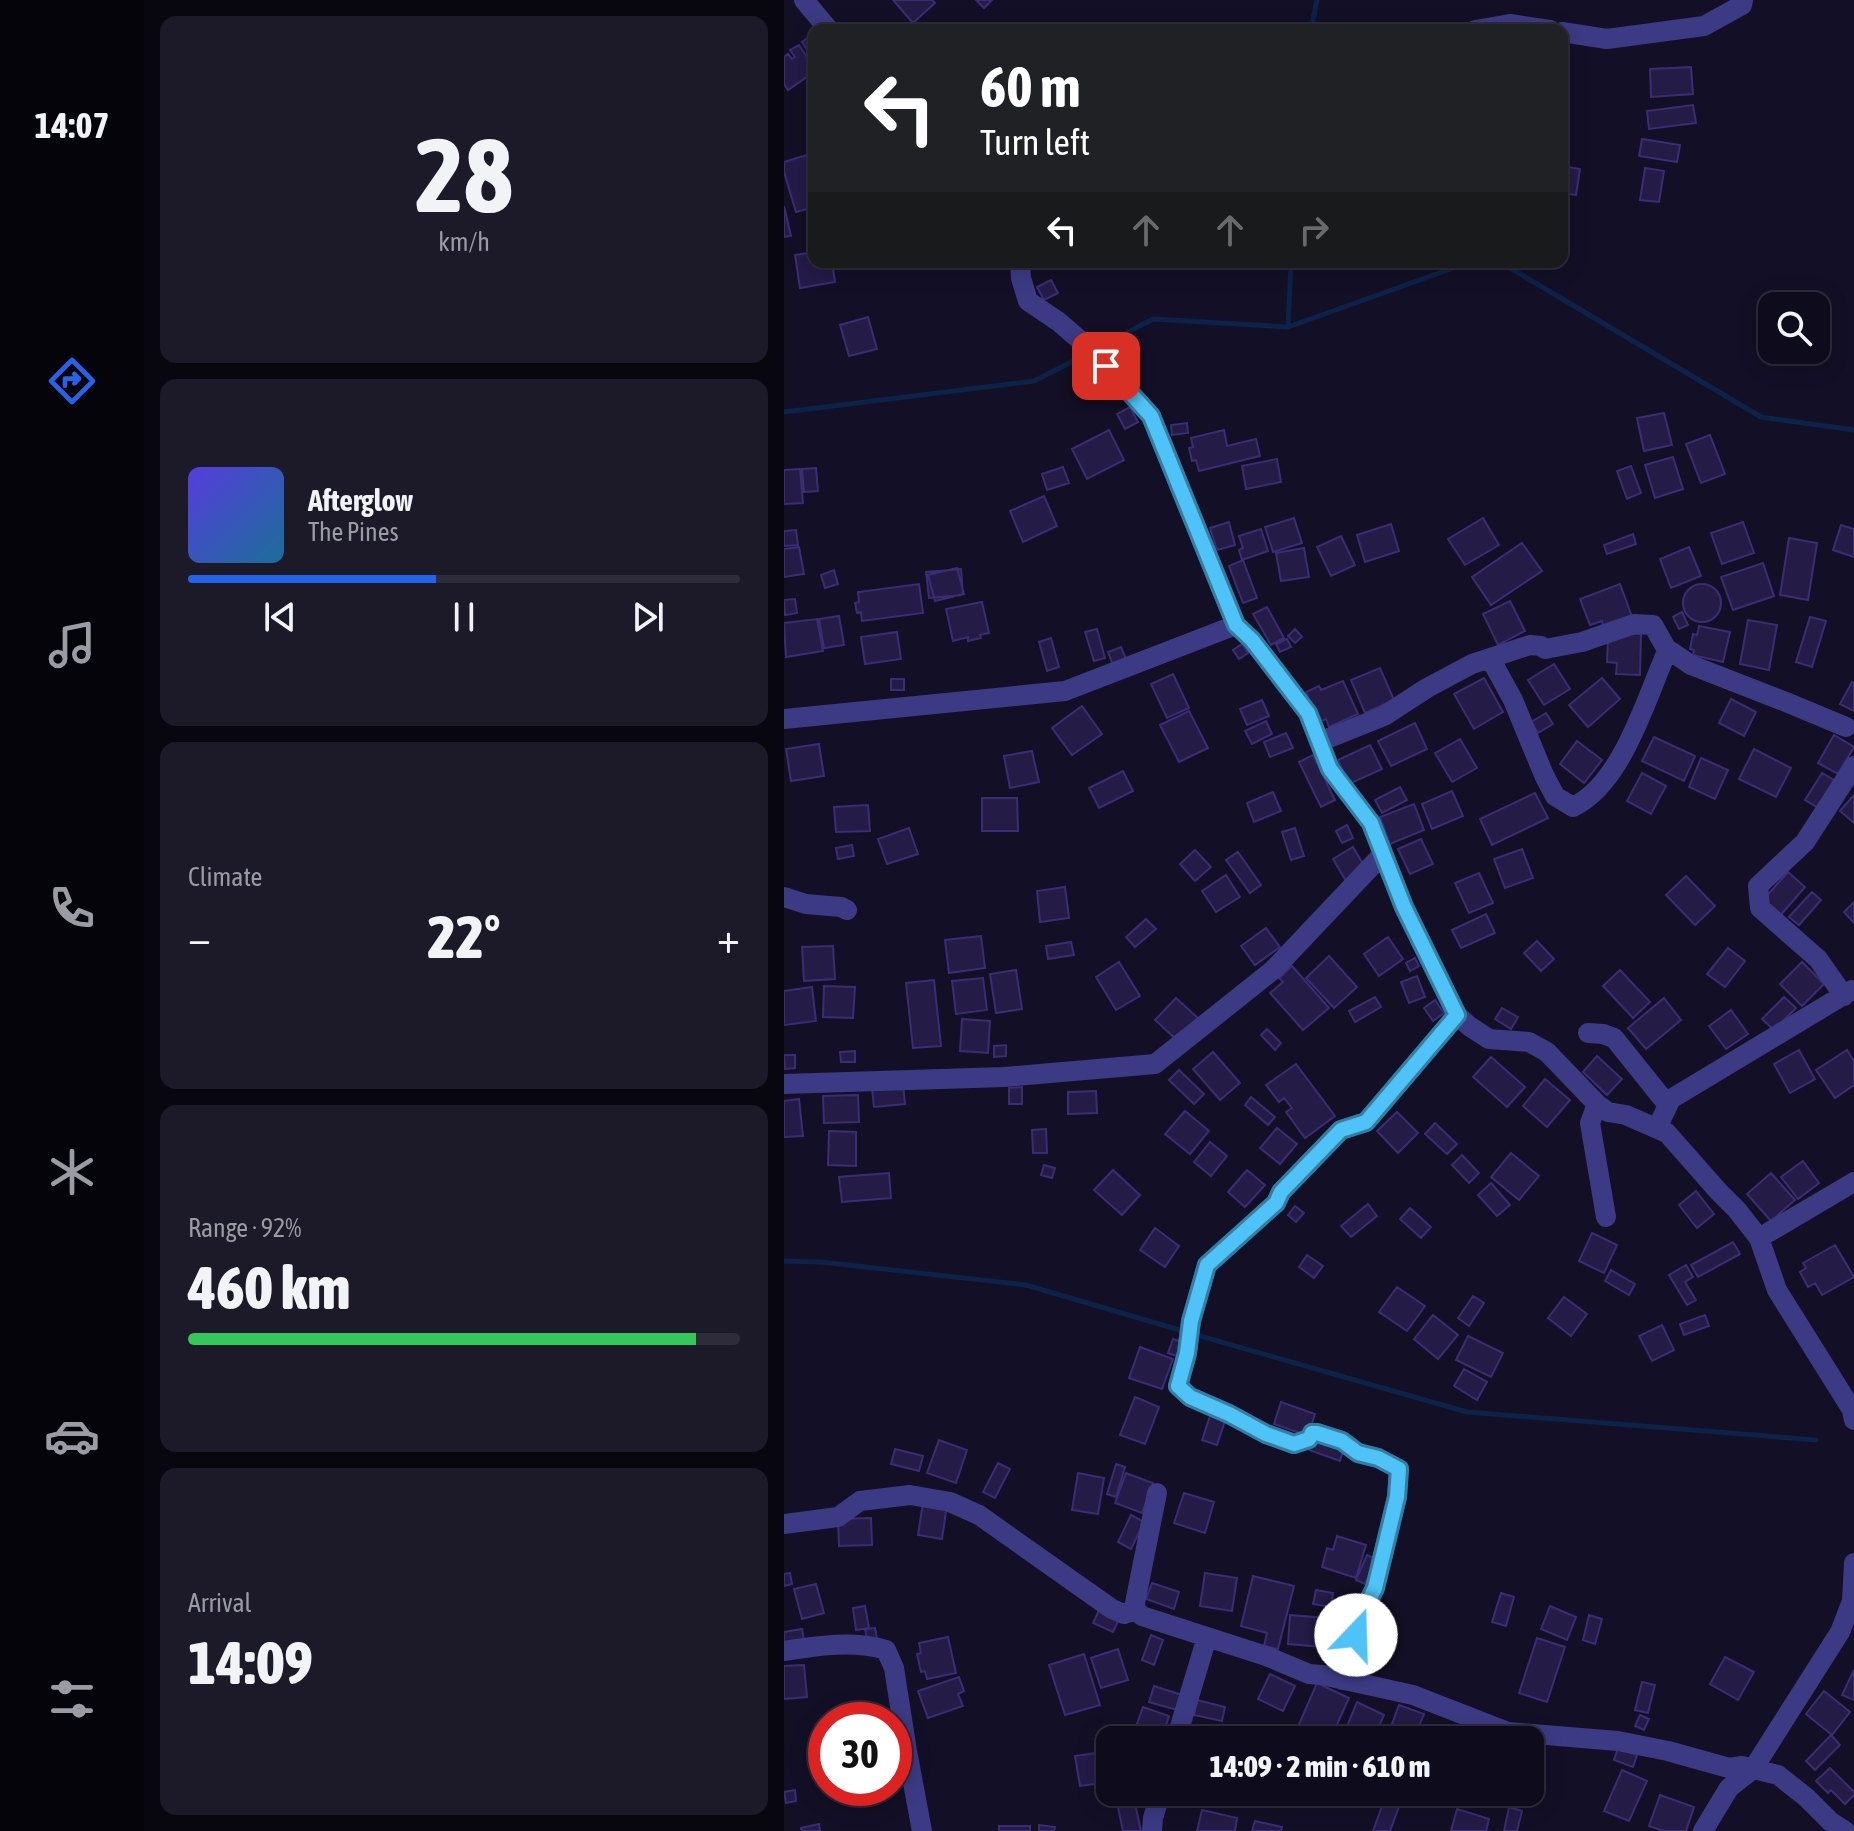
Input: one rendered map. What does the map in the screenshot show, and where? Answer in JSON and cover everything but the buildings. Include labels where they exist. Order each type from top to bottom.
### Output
[{"type":"street","points":[[804,0],[824,24]]},
{"type":"street","points":[[1568,33],[1607,39],[1704,26],[1742,5],[1743,0]]},
{"type":"street","points":[[1020,268],[1028,301],[1089,348],[1151,416],[1236,625],[1252,640],[1308,713],[1330,769],[1371,823],[1404,907],[1457,1015],[1489,1039],[1529,1042],[1547,1052],[1608,1112],[1626,1115],[1667,1133],[1759,1238],[1777,1290],[1846,1387],[1854,1420]]},
{"type":"street","points":[[1319,742],[1384,716],[1472,664],[1530,645],[1545,649],[1582,642],[1634,624],[1653,625],[1668,649],[1691,665],[1846,727]]},
{"type":"street","points":[[784,719],[1065,691],[1236,625]]},
{"type":"street","points":[[1490,658],[1513,700],[1555,796],[1573,807],[1587,800],[1603,784],[1634,733],[1668,649]]},
{"type":"street","points":[[1657,1128],[1671,1099],[1849,992],[1818,959],[1760,908],[1758,886],[1805,842],[1854,766]]},
{"type":"street","points":[[784,1084],[1004,1077],[1155,1064],[1273,970],[1383,854]]},
{"type":"street","points":[[784,897],[806,904],[847,910]]},
{"type":"street","points":[[1342,1680],[1361,1616],[1375,1588],[1397,1497],[1399,1469],[1378,1458],[1358,1453],[1342,1441],[1317,1433],[1294,1444],[1266,1434],[1190,1397],[1178,1386],[1191,1321],[1207,1265],[1276,1203],[1281,1192],[1341,1130],[1366,1122],[1457,1015]]},
{"type":"street","points":[[1588,1033],[1614,1038],[1667,1104]]},
{"type":"street","points":[[1597,1104],[1590,1123],[1606,1217]]},
{"type":"street","points":[[1759,1238],[1854,1182]]},
{"type":"street","points":[[1157,1493],[1135,1603],[1136,1610],[1142,1616],[1266,1656],[1309,1674],[1413,1695],[1508,1732],[1618,1741],[1729,1768],[1742,1766],[1778,1775],[1845,1831]]},
{"type":"street","points":[[784,1524],[838,1517],[860,1501],[910,1495],[950,1502],[979,1515],[1112,1609],[1124,1614],[1136,1610]]},
{"type":"street","points":[[1703,1831],[1729,1788],[1753,1769],[1840,1632],[1852,1601],[1854,1563]]},
{"type":"street","points":[[1180,1726],[1207,1637]]},
{"type":"street","points":[[784,1651],[838,1645],[886,1650],[894,1668],[922,1831]]},
{"type":"street","points":[[1152,1831],[1157,1806]]},
{"type":"waterway","points":[[1312,24],[1317,0]]},
{"type":"waterway","points":[[1288,327],[1291,268]]},
{"type":"waterway","points":[[1098,348],[1153,319],[1288,327],[1453,268]]},
{"type":"waterway","points":[[1510,268],[1761,417],[1854,430]]},
{"type":"waterway","points":[[784,412],[1034,381],[1089,353]]},
{"type":"waterway","points":[[784,1261],[821,1262],[1026,1285],[1183,1331]]},
{"type":"waterway","points":[[1193,1334],[1467,1412],[1816,1440]]},
{"type":"route","points":[[1106,366],[1151,416],[1236,625],[1252,640],[1308,713],[1330,769],[1371,823],[1404,907],[1457,1015],[1366,1122],[1341,1130],[1281,1192],[1276,1203],[1207,1265],[1191,1321],[1178,1386],[1190,1397],[1266,1434],[1294,1444],[1317,1433],[1342,1441],[1358,1453],[1378,1458],[1399,1469],[1397,1497],[1375,1588],[1361,1616],[1356,1635]]}]
